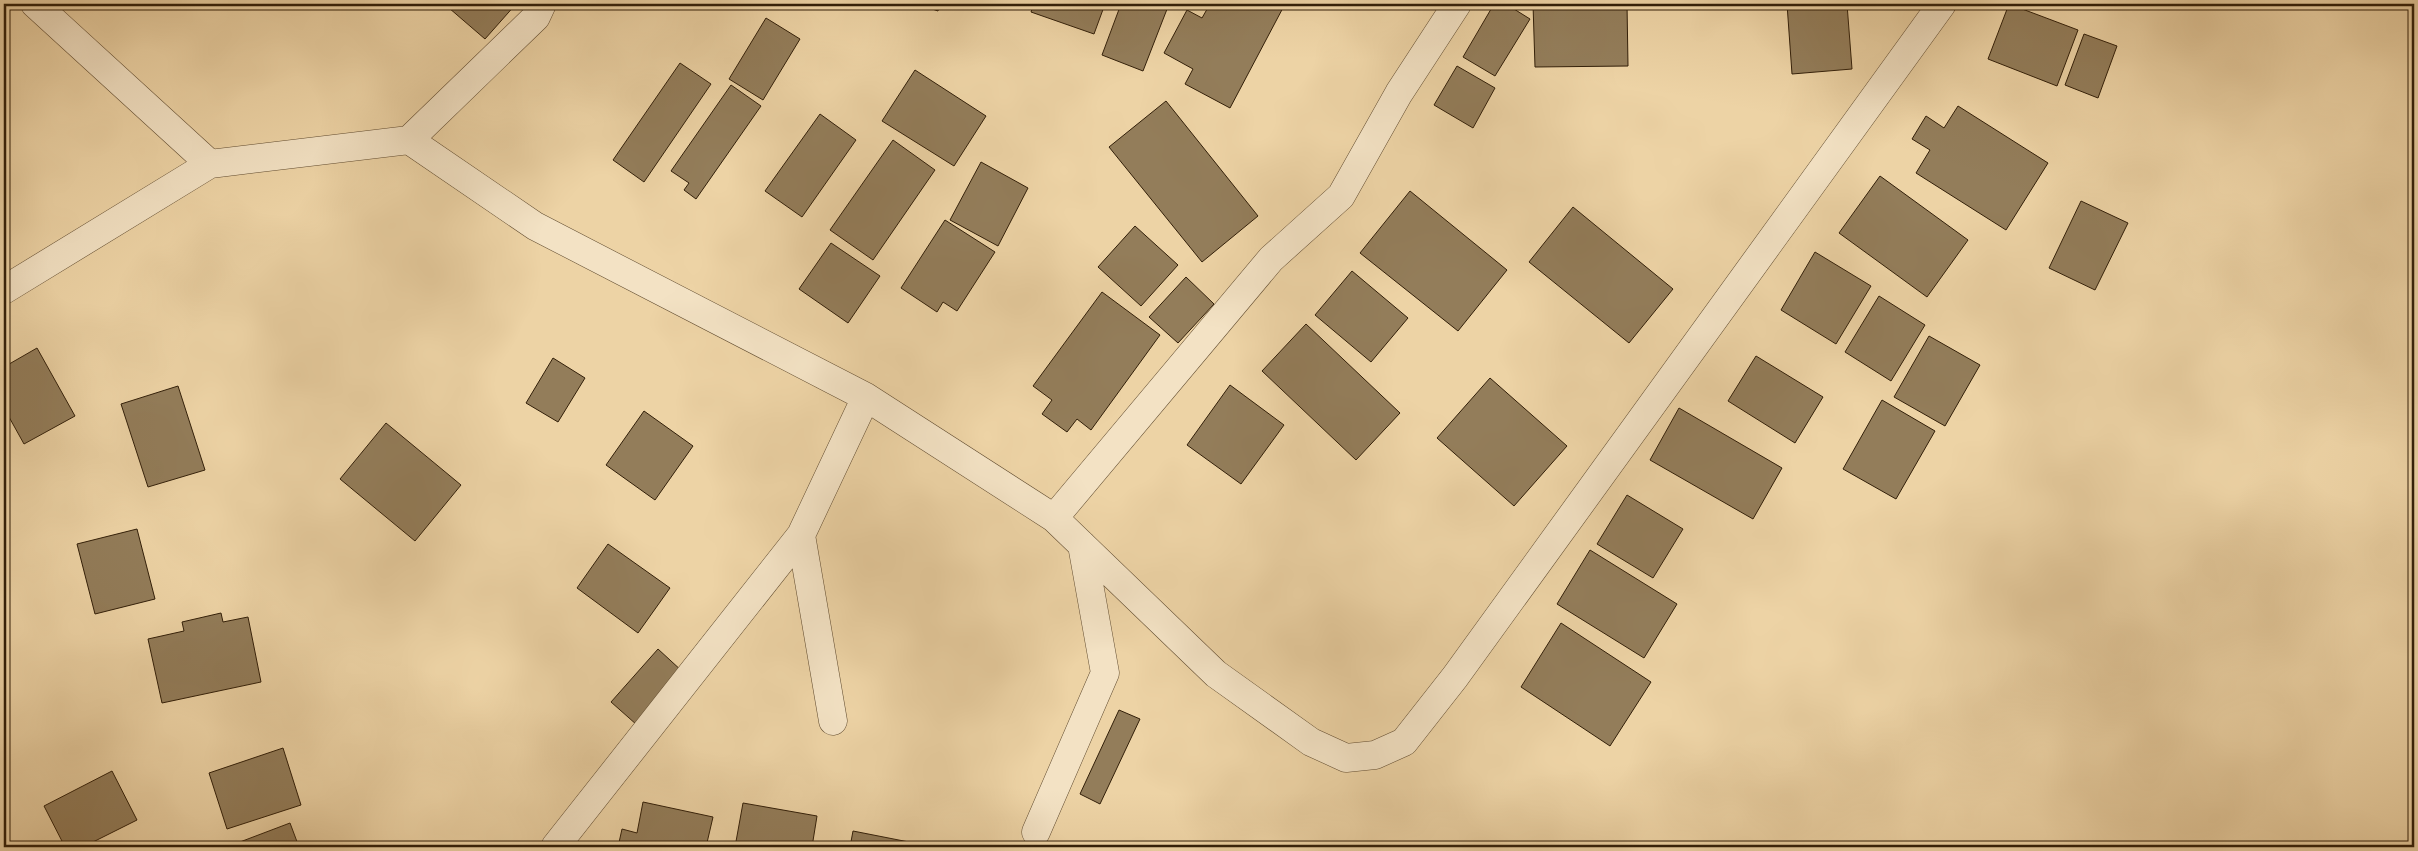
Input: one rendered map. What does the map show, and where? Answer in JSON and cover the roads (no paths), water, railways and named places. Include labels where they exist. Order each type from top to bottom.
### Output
[{"type":"street","points":[[35,4],[210,164]]},
{"type":"street","points":[[4,290],[210,164],[409,140],[536,17],[542,4]]},
{"type":"street","points":[[1054,518],[1271,259],[1341,196],[1399,93],[1457,4]]},
{"type":"street","points":[[409,140],[535,226],[866,397],[1054,518],[1216,674],[1311,742],[1346,758],[1375,755],[1404,742],[1456,677],[1942,4]]},
{"type":"street","points":[[554,847],[801,535],[866,397]]},
{"type":"street","points":[[801,535],[833,721]]},
{"type":"street","points":[[1036,832],[1105,673],[1082,545]]}]
